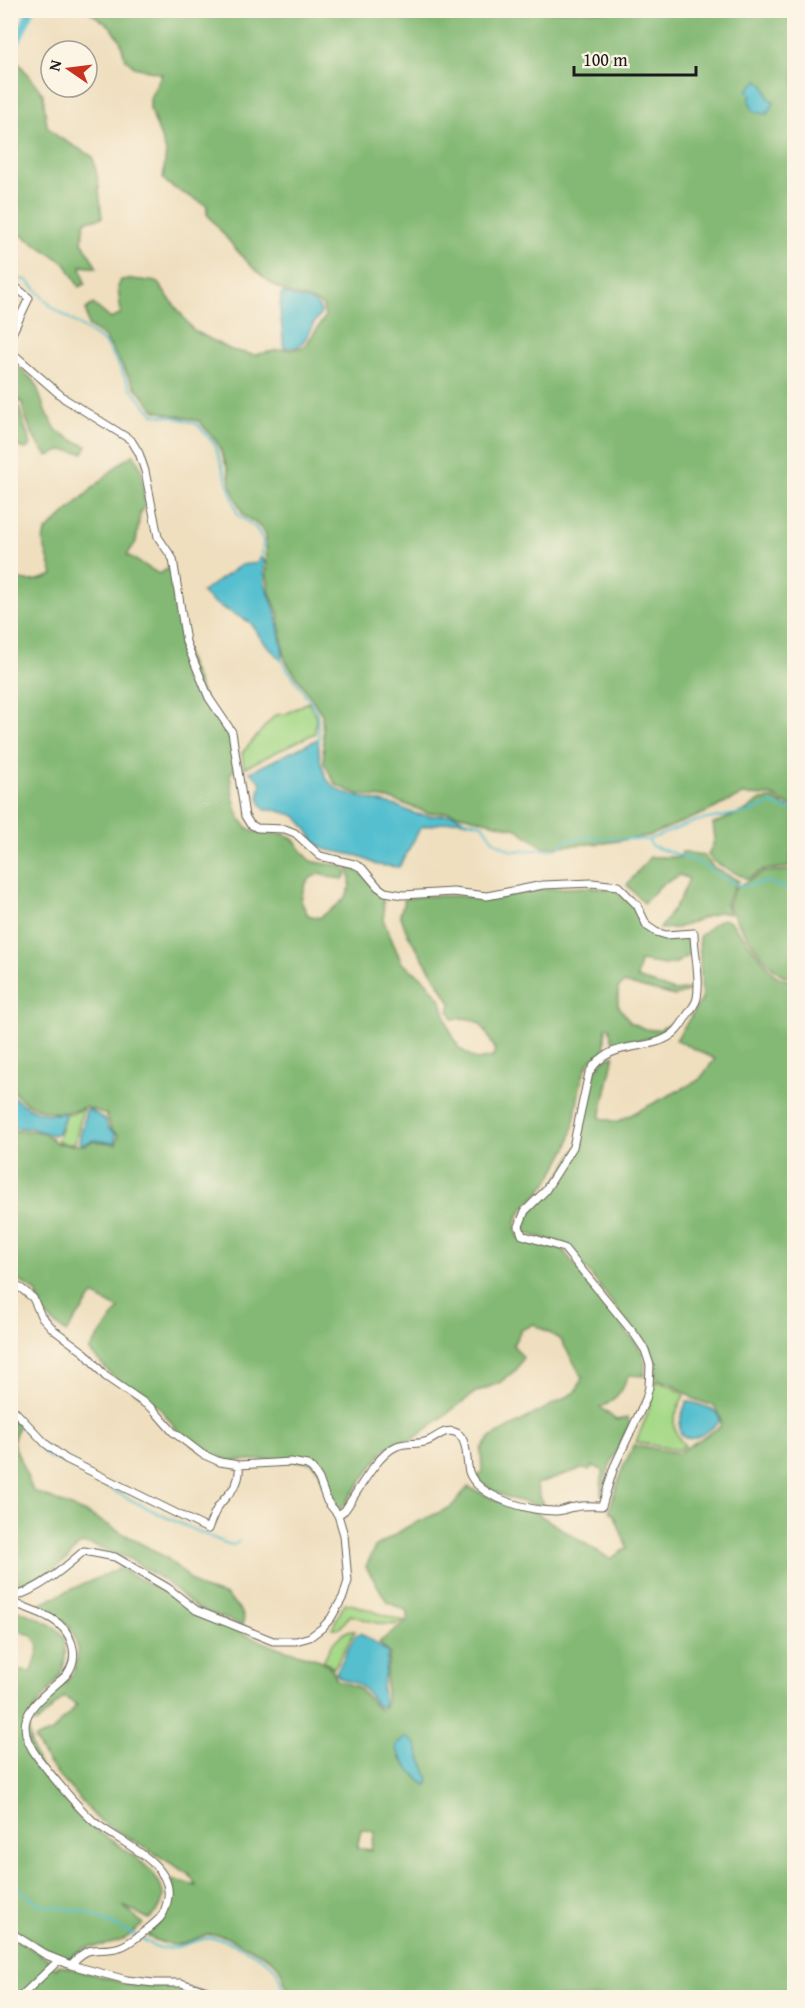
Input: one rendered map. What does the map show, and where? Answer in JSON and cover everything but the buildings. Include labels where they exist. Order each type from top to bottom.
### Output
[{"type":"street","points":[[10,289],[18,290],[29,298],[10,338]]},
{"type":"street","points":[[10,351],[65,399],[131,440],[139,453],[145,471],[158,537],[173,560],[186,642],[208,698],[232,732],[245,816],[250,824],[257,828],[285,829],[295,833],[320,856],[362,868],[385,892],[403,895],[453,892],[487,896],[543,885],[592,883],[618,886],[637,905],[647,926],[656,932],[666,935],[694,933],[697,1000],[675,1032],[665,1038],[612,1052],[594,1064],[589,1073],[573,1147],[545,1191],[525,1211],[519,1226],[522,1235],[564,1248],[635,1335],[645,1350],[650,1365],[646,1399],[614,1467],[602,1506],[574,1507],[558,1511],[537,1509],[507,1501],[486,1492],[476,1484],[470,1474],[464,1440],[452,1431],[444,1432],[425,1443],[398,1445],[386,1453],[345,1510],[338,1515]]},
{"type":"street","points":[[10,1283],[22,1288],[33,1298],[41,1316],[54,1330],[85,1353],[114,1383],[153,1409],[190,1447],[220,1462],[239,1465],[291,1462],[312,1468],[319,1479],[327,1501],[338,1515],[344,1535],[348,1570],[344,1597],[322,1628],[310,1637],[296,1641],[273,1641],[196,1610],[168,1588],[115,1557],[84,1551],[48,1580],[10,1600]]},
{"type":"street","points":[[10,1406],[46,1444],[66,1459],[208,1529],[217,1509],[237,1485],[239,1465]]},
{"type":"street","points":[[10,1600],[53,1620],[65,1630],[74,1651],[73,1662],[68,1673],[32,1707],[26,1723],[28,1740],[37,1757],[80,1809],[152,1862],[166,1879],[169,1888],[165,1909],[159,1918],[138,1935],[117,1948],[91,1949],[79,1956],[71,1965]]},
{"type":"street","points":[[10,1932],[57,1960],[71,1965],[127,1980],[181,1983],[229,1998]]},
{"type":"street","points":[[19,1998],[57,1960]]},
{"type":"green space","points":[[88,11],[794,11],[794,808],[773,796],[742,795],[648,836],[605,843],[543,847],[517,829],[449,812],[428,813],[394,800],[357,794],[336,785],[324,763],[322,714],[285,660],[278,612],[267,578],[266,535],[259,526],[243,515],[231,487],[228,470],[218,444],[199,421],[156,411],[135,387],[105,338],[88,326],[86,309],[93,304],[111,319],[121,313],[118,287],[121,280],[157,282],[193,330],[231,350],[254,355],[305,346],[325,317],[323,306],[313,300],[285,292],[269,282],[250,264],[207,214],[207,206],[178,191],[163,179],[166,151],[150,109],[150,98],[162,74],[134,67],[125,58],[120,40],[111,27]]},
{"type":"green space","points":[[11,53],[39,89],[39,99],[44,99],[47,126],[57,136],[93,157],[102,218],[85,221],[82,241],[97,268],[81,266],[85,284],[79,287],[65,263],[11,228]]},
{"type":"green space","points":[[10,359],[35,382],[46,413],[57,431],[87,446],[83,453],[62,450],[48,456],[34,438],[19,400],[17,403],[31,445],[26,449],[18,447],[11,436]]},
{"type":"green space","points":[[134,454],[141,469],[145,506],[140,514],[136,542],[127,555],[159,574],[169,568],[173,578],[182,645],[205,700],[231,737],[235,770],[230,774],[236,809],[240,817],[251,830],[259,833],[280,833],[291,837],[312,861],[344,866],[347,874],[343,879],[328,877],[322,873],[312,877],[306,883],[301,901],[308,915],[319,918],[345,898],[350,885],[348,867],[363,875],[383,895],[384,922],[402,963],[423,978],[440,998],[449,1028],[459,1048],[477,1060],[493,1057],[495,1049],[480,1024],[470,1019],[453,1019],[449,1011],[451,1003],[407,933],[400,914],[405,899],[424,896],[457,896],[489,899],[543,889],[589,887],[616,890],[635,907],[645,929],[667,940],[688,938],[689,955],[676,963],[665,965],[640,961],[637,978],[674,991],[690,989],[691,991],[675,996],[624,983],[618,988],[618,1005],[630,1022],[645,1029],[659,1030],[671,1024],[667,1031],[653,1037],[614,1046],[609,1027],[606,1027],[604,1052],[592,1059],[582,1078],[572,1131],[565,1152],[538,1194],[522,1210],[516,1223],[519,1237],[563,1250],[641,1350],[645,1364],[644,1376],[629,1375],[615,1398],[600,1407],[616,1420],[627,1418],[630,1423],[610,1465],[601,1495],[602,1470],[593,1466],[589,1470],[581,1469],[536,1484],[543,1505],[507,1498],[491,1490],[476,1478],[482,1472],[481,1449],[490,1438],[576,1392],[582,1377],[561,1340],[534,1324],[521,1330],[513,1345],[523,1357],[517,1369],[499,1383],[476,1392],[412,1440],[398,1442],[385,1449],[338,1510],[328,1498],[319,1471],[312,1463],[282,1459],[232,1461],[213,1456],[193,1445],[158,1406],[115,1379],[89,1350],[119,1309],[93,1295],[66,1333],[44,1314],[36,1292],[11,1275],[11,1131],[41,1133],[52,1138],[56,1143],[69,1145],[85,1145],[93,1141],[116,1144],[119,1135],[111,1129],[106,1114],[85,1107],[65,1112],[44,1110],[25,1102],[11,1087],[10,575],[21,580],[32,581],[53,575],[43,542],[45,532],[119,464]]},
{"type":"green space","points":[[308,702],[316,716],[315,733],[244,768],[242,753],[275,715],[286,714]]},
{"type":"green space","points":[[773,799],[794,811],[794,832],[789,867],[763,870],[747,879],[714,862],[708,855],[715,839],[713,824],[747,810],[761,800]]},
{"type":"green space","points":[[682,852],[704,856],[713,867],[739,881],[726,903],[729,914],[719,912],[677,928],[660,929],[680,899],[689,879],[680,875],[660,886],[644,903],[627,885],[650,857],[681,857]]},
{"type":"green space","points":[[794,854],[794,975],[786,977],[770,965],[753,944],[737,922],[728,904],[736,887],[764,872],[792,870]]},
{"type":"green space","points":[[723,919],[731,922],[774,974],[784,980],[794,979],[794,1997],[304,1998],[295,1995],[286,1987],[278,1966],[273,1961],[223,1936],[202,1936],[173,1945],[147,1936],[172,1904],[171,1879],[196,1886],[189,1874],[97,1819],[49,1764],[34,1739],[52,1732],[77,1705],[64,1697],[37,1723],[30,1723],[42,1703],[70,1677],[77,1660],[77,1647],[71,1629],[64,1621],[36,1605],[120,1568],[164,1592],[193,1613],[273,1646],[320,1660],[332,1669],[337,1680],[357,1687],[379,1710],[386,1705],[386,1674],[390,1654],[379,1642],[408,1621],[406,1610],[388,1603],[366,1567],[375,1547],[407,1527],[451,1507],[468,1487],[509,1506],[533,1511],[610,1559],[627,1548],[615,1516],[609,1510],[623,1467],[634,1445],[678,1453],[720,1427],[721,1418],[714,1406],[694,1399],[671,1383],[656,1379],[653,1358],[589,1272],[563,1244],[526,1233],[523,1228],[525,1218],[550,1191],[578,1146],[594,1072],[603,1061],[614,1055],[600,1118],[617,1122],[699,1080],[715,1059],[676,1040],[702,999],[699,937],[713,924]],"holes":[[[418,1750],[429,1779],[427,1786],[400,1758]],[[361,1829],[375,1832],[371,1850],[357,1848]]]},
{"type":"green space","points":[[83,1108],[75,1143],[57,1142],[66,1113],[72,1114]]},
{"type":"green space","points":[[655,1381],[671,1386],[684,1395],[677,1409],[674,1427],[685,1446],[677,1450],[636,1442],[647,1415]]},
{"type":"green space","points":[[11,1418],[18,1427],[13,1442],[33,1491],[90,1515],[167,1558],[200,1588],[227,1596],[241,1611],[244,1618],[242,1625],[197,1608],[166,1582],[130,1559],[93,1545],[78,1546],[49,1574],[11,1594]]},
{"type":"green space","points":[[345,1603],[405,1621],[392,1625],[350,1615],[340,1628],[332,1628]]},
{"type":"green space","points":[[11,1607],[56,1628],[65,1641],[64,1665],[58,1679],[32,1713],[29,1728],[32,1747],[43,1773],[84,1821],[147,1867],[157,1878],[162,1890],[161,1905],[149,1919],[123,1906],[143,1924],[130,1935],[114,1943],[86,1948],[69,1959],[51,1953],[11,1927],[11,1669],[32,1672],[39,1648],[32,1635],[11,1629]]},
{"type":"green space","points":[[348,1631],[355,1631],[334,1668],[323,1661],[336,1640]]},
{"type":"green space","points":[[10,1936],[50,1960],[48,1964],[57,1969],[58,1965],[132,1985],[180,1986],[219,1997],[11,1997]]},
{"type":"water","points":[[758,80],[764,85],[769,99],[775,102],[767,114],[754,112],[749,101],[751,96],[747,90]]},
{"type":"water","points":[[281,294],[317,304],[321,312],[304,341],[291,348],[284,347],[280,310]]},
{"type":"water","points":[[260,558],[264,559],[265,583],[276,613],[283,654],[281,660],[262,640],[251,623],[212,602],[202,592],[241,565],[257,563]]},
{"type":"water","points":[[318,739],[320,759],[326,778],[335,788],[347,794],[397,806],[416,814],[431,816],[453,814],[469,822],[458,820],[421,827],[399,867],[377,865],[359,856],[324,849],[315,842],[296,816],[276,810],[265,810],[262,807],[259,793],[261,782],[250,772]]},
{"type":"water","points":[[10,1093],[21,1103],[34,1110],[65,1115],[58,1133],[53,1135],[30,1128],[11,1128]]},
{"type":"water","points":[[88,1109],[105,1119],[108,1128],[116,1134],[115,1143],[94,1140],[83,1144],[79,1142]]},
{"type":"water","points":[[687,1401],[709,1408],[719,1416],[716,1425],[694,1438],[682,1436],[680,1431],[681,1418]]},
{"type":"water","points":[[360,1633],[388,1653],[382,1688],[384,1705],[379,1707],[361,1686],[341,1678],[336,1673],[355,1636]]},
{"type":"water","points":[[406,1737],[416,1744],[428,1776],[427,1786],[408,1767],[397,1750],[396,1745]]},
{"type":"waterway","points":[[10,48],[18,39],[31,10]]},
{"type":"waterway","points":[[10,278],[27,280],[52,307],[103,341],[131,389],[154,415],[173,417],[197,424],[215,445],[238,515],[256,528],[263,540],[262,558]]},
{"type":"waterway","points":[[280,658],[317,712],[319,742],[316,743]]},
{"type":"waterway","points":[[648,840],[696,821],[748,812],[772,804],[794,809]]},
{"type":"waterway","points":[[461,819],[482,824],[494,841],[512,851],[556,849],[567,840],[588,837],[648,840],[652,846],[696,861],[730,882],[743,886],[768,882],[794,892]]},
{"type":"waterway","points":[[10,1414],[49,1458],[198,1532],[228,1544],[234,1545],[239,1541]]},
{"type":"waterway","points":[[10,1879],[39,1904],[87,1912],[136,1936]]},
{"type":"waterway","points":[[141,1938],[157,1947],[165,1948],[212,1938],[233,1944],[272,1966],[278,1974],[284,1992],[291,1998]]}]
